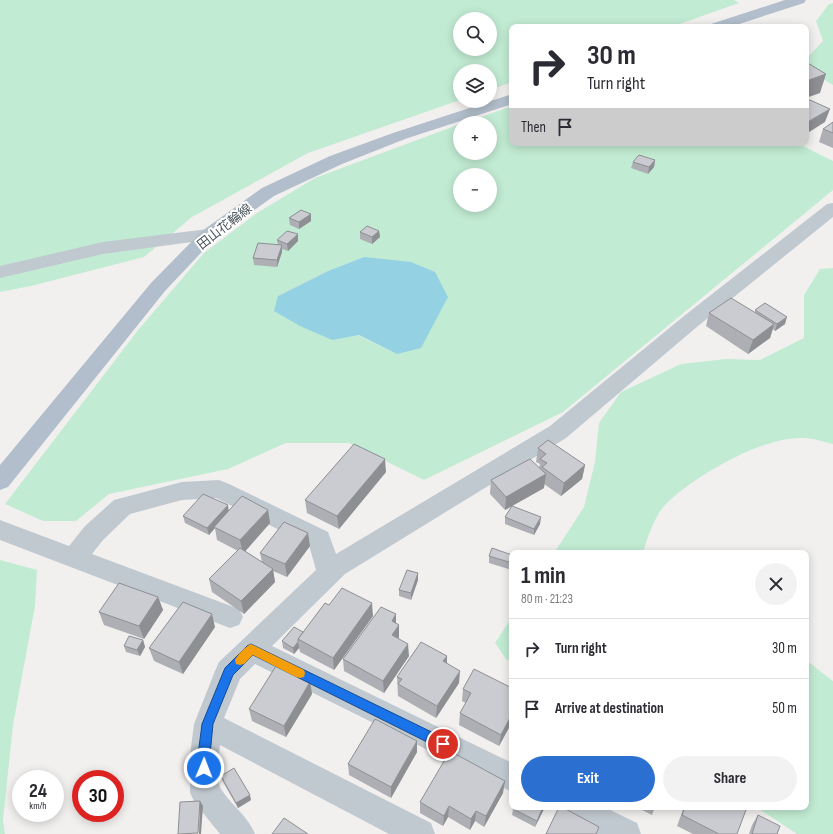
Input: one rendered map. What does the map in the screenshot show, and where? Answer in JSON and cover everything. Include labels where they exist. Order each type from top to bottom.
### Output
[{"type":"main road","points":[[725,24],[799,0]]},
{"type":"main road","name":"田山花輪線","points":[[0,482],[158,287],[208,235],[268,192],[336,160],[398,136],[509,100]]},
{"type":"street","points":[[240,834],[205,793],[204,755],[208,724],[229,671],[336,567],[558,432],[691,320],[833,208]]},
{"type":"street","points":[[0,272],[103,248],[208,235]]},
{"type":"street","points":[[74,558],[94,533],[122,507],[182,491],[219,489],[319,539],[330,573]]},
{"type":"street","points":[[0,530],[230,617]]},
{"type":"street","points":[[251,649],[509,777]]},
{"type":"street","points":[[208,724],[420,834]]},
{"type":"street","points":[[578,810],[626,834]]},
{"type":"green space","points":[[0,0],[734,0],[739,3],[680,24],[509,24],[509,83],[497,87],[497,64],[453,64],[453,102],[308,153],[192,217],[144,257],[31,286],[0,292]]},
{"type":"green space","points":[[833,3],[833,85],[809,71],[809,56],[823,41],[816,21],[829,4]]},
{"type":"green space","points":[[509,107],[509,146],[803,146],[833,161],[833,190],[563,412],[424,480],[349,443],[286,443],[228,469],[109,494],[76,521],[43,521],[5,504],[139,329],[204,253],[257,213],[315,178],[453,127],[453,160],[497,160],[497,116],[484,116]],"holes":[[[364,257],[397,354],[278,296],[328,271]]]},
{"type":"green space","points":[[833,268],[833,444],[807,438],[787,439],[750,451],[712,470],[666,504],[658,514],[644,550],[556,550],[584,507],[595,462],[599,423],[621,392],[681,364],[726,359],[760,360],[804,338],[804,295],[820,269]]},
{"type":"green space","points":[[0,560],[37,570],[35,606],[13,725],[3,820],[5,834],[0,834]]},
{"type":"green space","points":[[509,622],[509,660],[506,659],[495,643]]},
{"type":"green space","points":[[809,662],[833,681],[833,834],[797,834],[761,810],[809,810]]},
{"type":"water","points":[[364,257],[411,262],[435,272],[448,297],[421,348],[397,354],[359,335],[332,340],[300,326],[274,311],[278,296],[328,271]]},
{"type":"building","points":[[809,64],[826,74],[809,80]]},
{"type":"building","points":[[810,100],[830,109],[809,121]]},
{"type":"building","points":[[833,122],[833,133],[823,129]]},
{"type":"building","points":[[639,155],[655,160],[649,167],[633,162]]},
{"type":"building","points":[[301,210],[311,214],[299,222],[289,218]]},
{"type":"building","points":[[367,226],[379,231],[372,237],[360,232]]},
{"type":"building","points":[[287,231],[298,234],[287,244],[277,240]]},
{"type":"building","points":[[258,243],[282,245],[277,260],[253,258]]},
{"type":"building","points":[[731,298],[774,324],[753,340],[709,313]]},
{"type":"building","points":[[765,303],[787,317],[777,324],[755,310]]},
{"type":"building","points":[[548,440],[585,465],[564,483],[542,467],[547,463],[540,459],[546,454],[538,448]]},
{"type":"building","points":[[354,444],[385,459],[337,516],[305,500]]},
{"type":"building","points":[[530,459],[546,474],[506,497],[491,480]]},
{"type":"building","points":[[203,494],[228,505],[207,528],[183,516]]},
{"type":"building","points":[[242,496],[268,510],[240,540],[214,527]]},
{"type":"building","points":[[512,506],[541,517],[534,529],[505,517]]},
{"type":"building","points":[[284,522],[308,533],[285,564],[260,553]]},
{"type":"building","points":[[240,548],[273,569],[241,601],[209,579]]},
{"type":"building","points":[[492,548],[509,554],[509,562],[489,556]]},
{"type":"building","points":[[407,570],[418,573],[411,593],[399,590]]},
{"type":"building","points":[[119,583],[158,597],[139,626],[99,612]]},
{"type":"building","points":[[342,588],[372,603],[333,658],[298,639],[325,603],[329,605]]},
{"type":"building","points":[[183,602],[212,614],[179,662],[149,648]]},
{"type":"building","points":[[381,607],[396,614],[392,621],[399,625],[392,635],[408,644],[383,681],[343,659]]},
{"type":"building","points":[[294,627],[303,632],[293,648],[282,641]]},
{"type":"building","points":[[129,636],[143,640],[137,650],[124,646]]},
{"type":"building","points":[[421,642],[447,656],[443,661],[460,671],[437,706],[398,684],[402,679],[397,677]]},
{"type":"building","points":[[276,666],[310,682],[284,726],[249,709]]},
{"type":"building","points":[[474,669],[509,686],[509,720],[501,735],[460,713],[471,693],[463,689]]},
{"type":"building","points":[[375,719],[417,741],[391,787],[348,764]]},
{"type":"building","points":[[450,751],[505,781],[486,816],[476,811],[471,819],[449,806],[444,816],[420,802]]},
{"type":"building","points":[[234,768],[250,795],[236,803],[221,776]]},
{"type":"building","points":[[200,801],[198,833],[178,834],[180,802]]},
{"type":"building","points":[[515,810],[542,810],[537,821]]},
{"type":"building","points":[[558,810],[568,810],[599,827],[596,834],[546,834]]},
{"type":"building","points":[[684,810],[746,810],[737,834],[719,834],[682,815]]},
{"type":"building","points":[[758,815],[780,826],[777,834],[752,834]]},
{"type":"building","points":[[284,818],[308,834],[272,834]]},
{"type":"slow traffic","points":[[240,660],[251,649],[300,673]]},
{"type":"route","points":[[204,768],[208,724],[229,671],[251,649],[443,744]]}]
